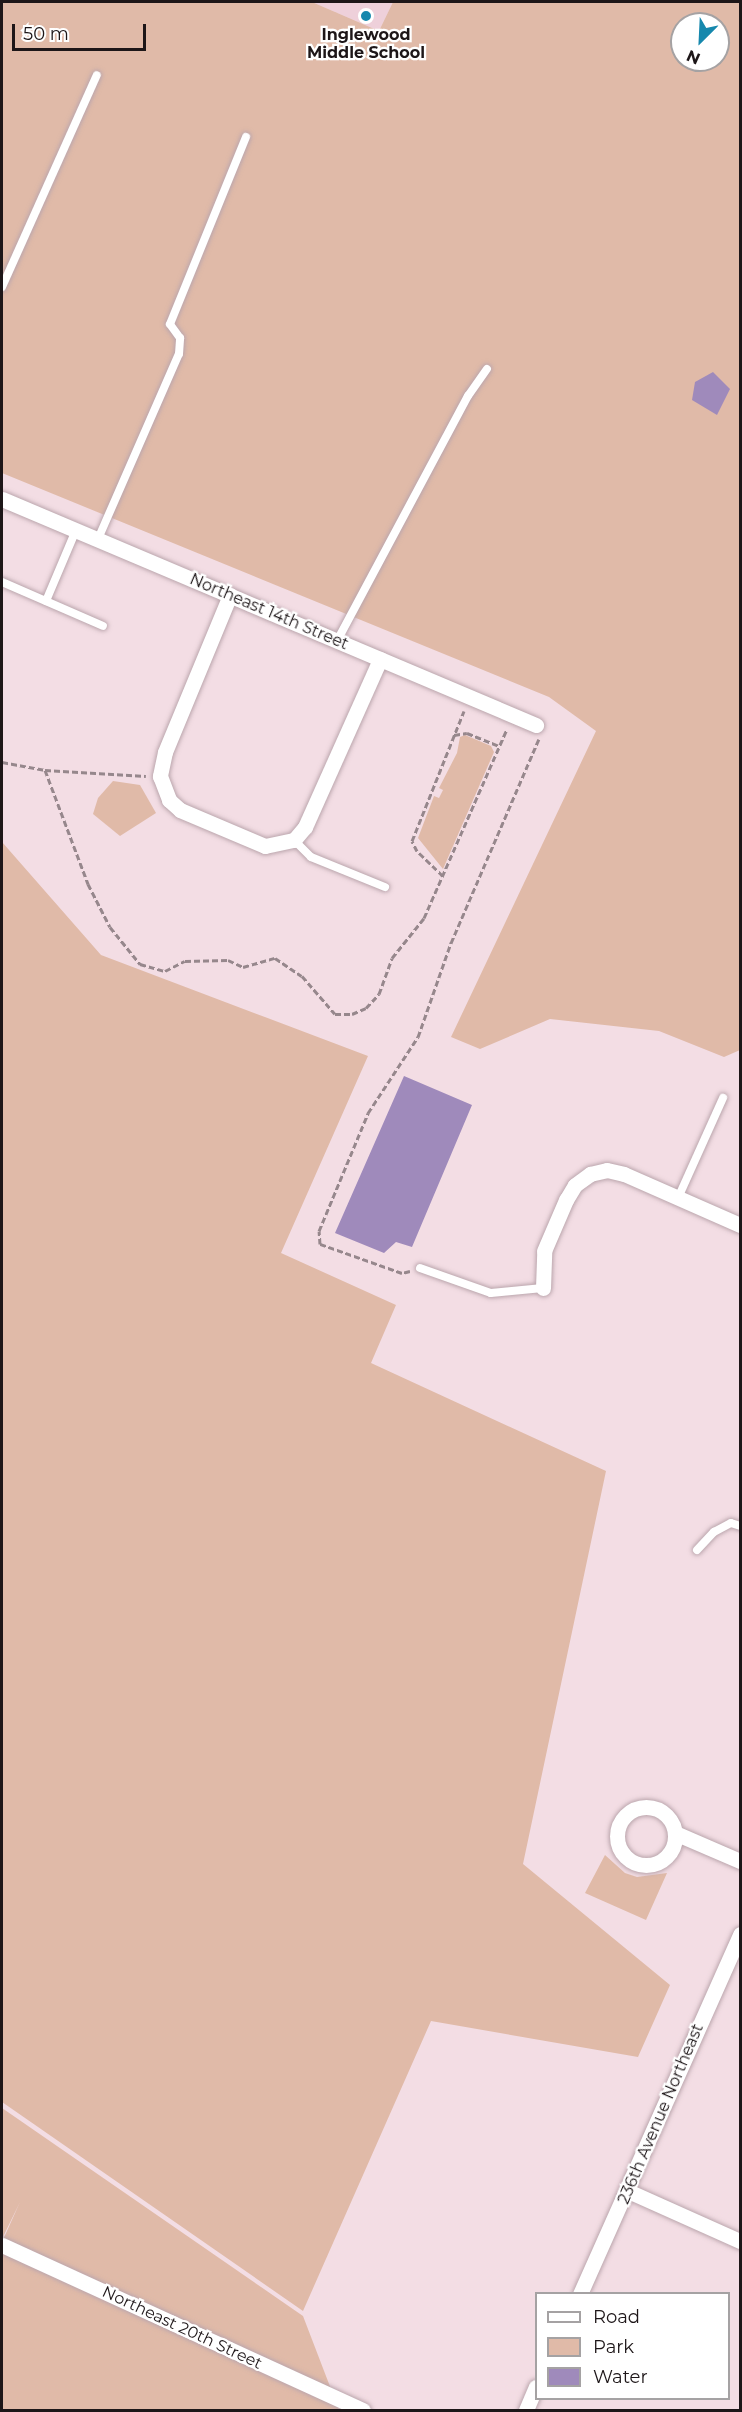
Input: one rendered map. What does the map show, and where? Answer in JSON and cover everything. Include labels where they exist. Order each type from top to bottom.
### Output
[{"type":"street","name":"Northeast 14th Street","points":[[2,499],[536,725]]},
{"type":"street","points":[[230,595],[159,769],[161,784],[169,800],[180,810],[265,846],[294,840],[321,797],[380,659]]},
{"type":"street","points":[[543,1288],[544,1251],[570,1192],[590,1174],[607,1170],[624,1174],[741,1225]]},
{"type":"street","points":[[675,1833],[741,1861]]},
{"type":"street","name":"236th Avenue Northeast","points":[[581,2292],[628,2192],[741,1934]]},
{"type":"street","points":[[628,2192],[741,2241]]},
{"type":"street","name":"Northeast 20th Street","points":[[2,2245],[363,2410]]},
{"type":"street","points":[[526,2410],[535,2391]]},
{"type":"lane","points":[[2,287],[97,75]]},
{"type":"lane","points":[[98,540],[179,354],[180,339],[170,329],[170,324],[246,137]]},
{"type":"lane","points":[[337,640],[468,396],[487,369]]},
{"type":"lane","points":[[46,601],[76,530]]},
{"type":"lane","points":[[2,582],[103,626]]},
{"type":"lane","points":[[294,840],[311,857],[385,887]]},
{"type":"lane","points":[[678,1198],[723,1098]]},
{"type":"lane","points":[[420,1268],[491,1293],[543,1288]]},
{"type":"lane","points":[[697,1550],[714,1532],[731,1523],[741,1526]]},
{"type":"path","points":[[443,876],[412,841],[466,707]]},
{"type":"path","points":[[45,770],[88,884],[110,927],[141,964],[165,971],[185,961],[228,960],[243,967],[275,958],[302,976],[335,1014],[352,1014],[366,1008],[379,994],[392,958],[424,918],[508,725]]},
{"type":"path","points":[[420,1268],[402,1273],[320,1244],[319,1231],[368,1113],[418,1036],[451,943],[527,774],[539,739],[532,735],[536,725]]},
{"type":"path","points":[[454,735],[467,733],[499,746]]},
{"type":"path","points":[[2,762],[45,770],[147,776]]},
{"type":"shaded area","name":"Inglewood Middle School","points":[[312,2],[393,2],[379,31]]},
{"type":"green space","points":[[2,2],[312,2],[379,31],[393,2],[740,2],[740,1050],[724,1057],[659,1031],[550,1019],[480,1049],[451,1037],[596,731],[549,697],[2,473]]},
{"type":"green space","points":[[465,735],[491,746],[494,752],[443,869],[418,838],[434,796],[439,798],[443,790],[439,788],[457,753],[460,737]]},
{"type":"green space","points":[[113,781],[140,785],[156,813],[120,836],[93,814],[98,798]]},
{"type":"green space","points":[[2,842],[101,955],[368,1056],[281,1253],[396,1305],[371,1363],[606,1471],[523,1864],[670,1985],[638,2057],[431,2021],[303,2311],[2,2102]]},
{"type":"green space","points":[[605,1855],[625,1873],[637,1877],[667,1873],[646,1920],[585,1893]]},
{"type":"green space","points":[[2,2108],[303,2316],[339,2410],[2,2410],[2,2242],[20,2202],[2,2239]]},
{"type":"water","points":[[713,372],[730,389],[717,415],[692,400],[695,382]]},
{"type":"water","points":[[404,1076],[472,1105],[412,1247],[396,1242],[384,1253],[335,1233]]},
{"type":"place","name":"Inglewood Middle School","points":[[366,16]]}]
